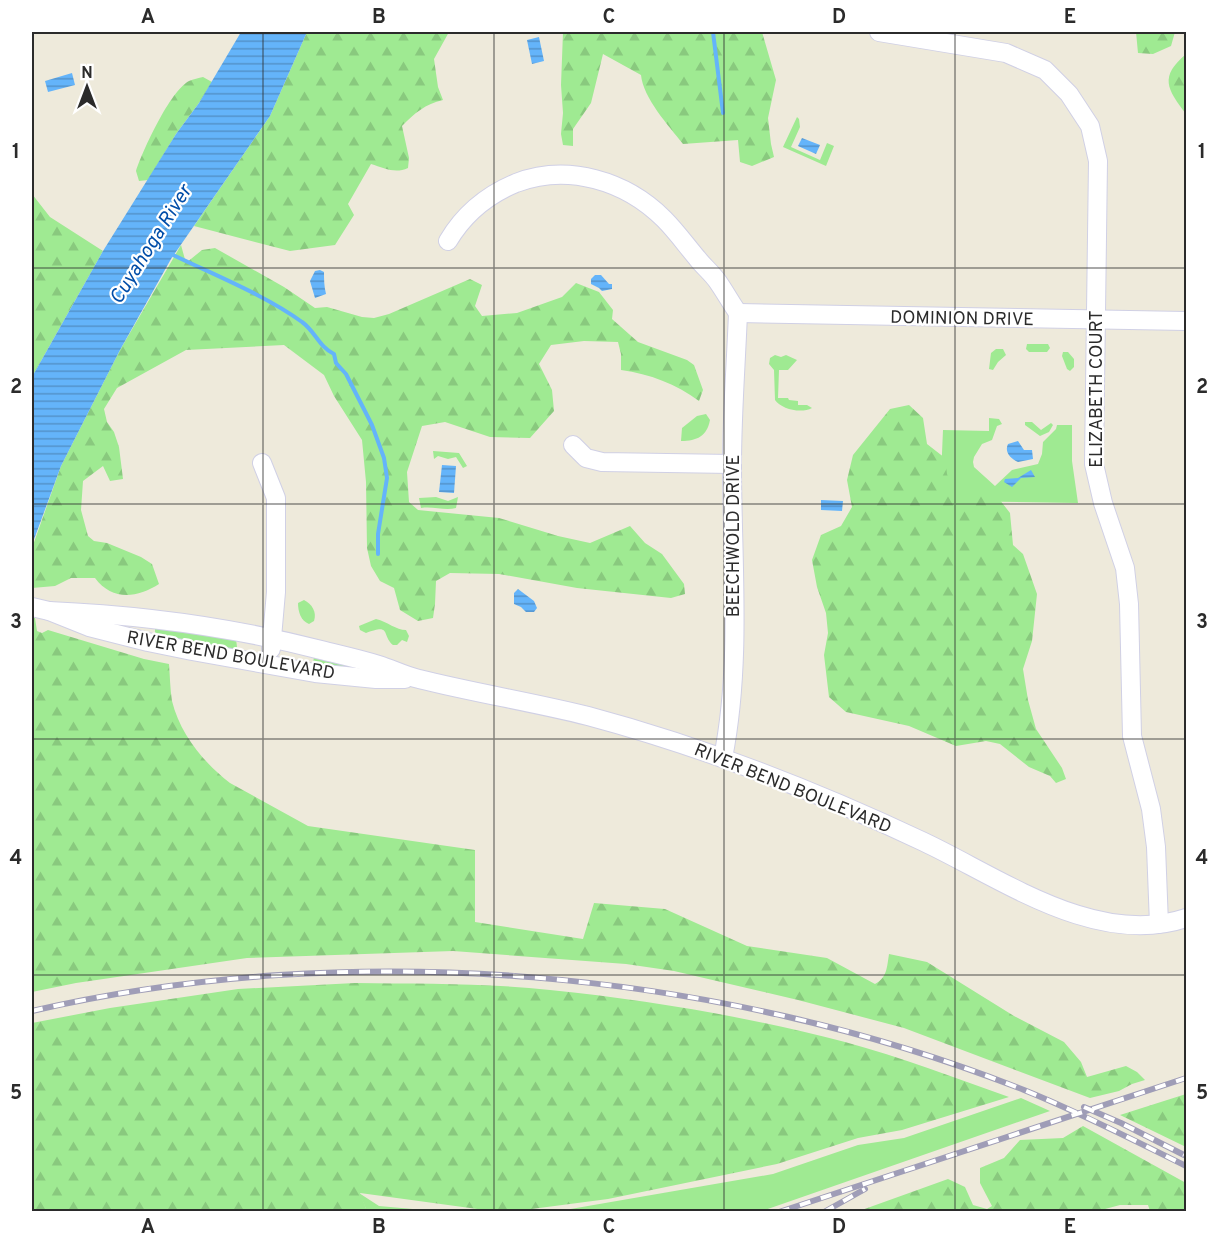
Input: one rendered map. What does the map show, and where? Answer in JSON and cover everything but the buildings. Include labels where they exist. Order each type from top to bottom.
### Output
[{"type":"street","name":"ELIZABETH COURT","points":[[879,32],[1006,53],[1045,70],[1069,94],[1090,126],[1098,161],[1094,464],[1103,503],[1125,568],[1129,604],[1132,736],[1152,809],[1156,847],[1158,924]]},
{"type":"street","points":[[448,242],[469,213],[487,198],[505,188],[541,176],[571,175],[590,178],[627,192],[645,202],[663,219],[717,281],[738,313]]},
{"type":"street","name":"DOMINION DRIVE","points":[[738,313],[1186,321]]},
{"type":"street","name":"BEECHWOLD DRIVE","points":[[723,758],[729,722],[734,657],[732,464],[738,313]]},
{"type":"street","points":[[573,446],[586,458],[602,462],[732,464]]},
{"type":"street","points":[[262,463],[276,498],[276,592],[269,665]]},
{"type":"street","name":"RIVER BEND BOULEVARD","points":[[39,609],[152,618],[272,638],[378,665],[416,679],[583,715],[723,758],[870,817],[1067,911],[1104,922],[1129,924],[1158,924],[1186,918]]},
{"type":"street","name":"RIVER BEND BOULEVARD","points":[[39,609],[89,627],[147,642],[269,665],[315,673],[376,679],[416,679]]},
{"type":"green space","points":[[307,32],[449,32],[434,59],[438,87],[443,100],[421,110],[402,126],[409,158],[408,168],[394,170],[371,164],[348,204],[354,215],[335,245],[290,251],[194,226],[270,116]]},
{"type":"green space","points":[[563,32],[762,32],[776,80],[768,118],[774,157],[752,166],[740,162],[738,140],[683,144],[651,102],[641,75],[603,54],[591,103],[573,129],[573,146],[563,145],[561,85]]},
{"type":"green space","points":[[1136,32],[1175,32],[1171,46],[1153,54],[1138,53]]},
{"type":"green space","points":[[1186,54],[1186,114],[1174,97],[1169,76],[1177,62]]},
{"type":"green space","points":[[203,77],[212,82],[148,180],[139,181],[136,171],[166,108],[189,81]]},
{"type":"green space","points":[[797,117],[800,127],[791,147],[820,160],[827,143],[834,146],[826,166],[783,147]]},
{"type":"green space","points":[[32,194],[50,217],[103,251],[32,377]]},
{"type":"green space","points":[[181,245],[186,263],[202,250],[215,248],[284,287],[315,308],[327,307],[362,317],[374,318],[389,314],[470,279],[482,285],[475,306],[482,316],[517,313],[562,297],[576,283],[599,292],[613,310],[612,319],[638,342],[687,360],[694,365],[703,390],[699,401],[662,381],[621,370],[618,342],[584,341],[551,345],[539,364],[552,390],[554,411],[530,438],[490,437],[445,422],[422,426],[407,472],[409,502],[418,510],[499,518],[590,543],[630,526],[645,543],[662,554],[684,584],[685,594],[671,598],[577,588],[499,574],[450,573],[436,581],[433,618],[418,621],[400,610],[394,588],[380,581],[371,566],[367,548],[366,482],[362,440],[334,396],[324,375],[284,345],[186,350],[117,388],[104,409],[107,422],[114,432],[119,447],[123,479],[110,481],[103,466],[83,481],[81,510],[88,536],[94,541],[107,543],[152,564],[159,584],[142,592],[125,595],[109,591],[95,578],[71,578],[55,586],[32,588],[32,548],[61,466],[120,350]]},
{"type":"green space","points":[[1027,344],[1048,344],[1050,348],[1047,352],[1029,352],[1026,349]]},
{"type":"green space","points":[[996,349],[1003,349],[1006,355],[993,370],[989,369],[991,353]]},
{"type":"green space","points":[[1063,352],[1068,352],[1074,359],[1074,367],[1070,371],[1062,356]]},
{"type":"green space","points":[[775,355],[781,357],[786,355],[797,360],[788,370],[779,370],[778,398],[788,398],[798,401],[798,405],[807,405],[812,408],[802,411],[792,410],[775,400],[774,370],[769,364],[770,358]]},
{"type":"green space","points":[[909,405],[923,418],[927,444],[945,458],[947,474],[954,493],[996,495],[1010,513],[1013,545],[1023,554],[1037,594],[1032,641],[1023,669],[1028,700],[1036,729],[1062,768],[1066,779],[1056,783],[1050,776],[1029,767],[1000,744],[986,741],[956,746],[909,726],[846,712],[829,697],[824,655],[828,633],[826,613],[817,587],[812,560],[821,535],[841,526],[852,507],[847,480],[853,455],[890,409]]},
{"type":"green space","points":[[706,414],[710,420],[704,434],[696,439],[681,441],[682,428],[697,416]]},
{"type":"green space","points":[[989,418],[999,419],[1002,424],[997,426],[992,440],[982,444],[973,462],[974,467],[995,486],[1012,470],[1038,464],[1043,442],[1057,425],[1072,425],[1072,461],[1078,503],[948,501],[941,476],[943,430],[989,431]]},
{"type":"green space","points":[[1025,422],[1032,422],[1041,430],[1051,423],[1053,425],[1049,432],[1040,436],[1025,425]]},
{"type":"green space","points":[[433,451],[459,453],[467,466],[463,468],[456,457],[448,459],[438,456],[434,459]]},
{"type":"green space","points":[[436,497],[448,501],[458,497],[456,508],[421,508],[419,498]]},
{"type":"green space","points":[[304,600],[314,611],[314,621],[309,624],[302,618],[299,610],[298,603]]},
{"type":"green space","points":[[32,617],[35,618],[37,631],[42,633],[48,630],[144,659],[169,664],[171,696],[176,713],[187,736],[202,757],[230,783],[308,826],[475,850],[475,922],[583,939],[594,903],[665,909],[747,946],[827,958],[875,984],[884,975],[889,954],[927,962],[1014,1016],[1064,1042],[1081,1062],[1087,1077],[1126,1066],[1145,1080],[1119,1091],[1090,1098],[904,1028],[674,971],[626,964],[453,951],[247,958],[76,983],[32,992]]},
{"type":"green space","points":[[376,619],[406,630],[409,636],[407,642],[402,640],[397,645],[393,645],[383,630],[366,633],[360,630],[359,626]]},
{"type":"green space","points":[[155,626],[236,639],[237,647],[233,652],[155,637]]},
{"type":"green space","points":[[314,657],[379,670],[315,666]]},
{"type":"green space","points":[[355,983],[502,986],[587,994],[699,1010],[845,1042],[1009,1097],[902,1130],[858,1138],[777,1164],[608,1199],[524,1210],[492,1211],[360,1193],[367,1211],[32,1211],[32,1023],[110,1008],[238,989]]},
{"type":"green space","points":[[1186,1094],[1186,1147],[1120,1115]]},
{"type":"green space","points":[[1021,1098],[1050,1111],[762,1211],[559,1211],[773,1174],[858,1145],[904,1138]]},
{"type":"green space","points":[[1083,1126],[1186,1183],[1186,1211],[1150,1211],[1148,1205],[1120,1205],[1094,1212],[859,1211],[948,1179],[965,1187],[973,1205],[987,1209],[992,1206],[980,1183],[980,1168],[1004,1158],[1020,1140],[1063,1138]]},
{"type":"green space","points":[[359,1193],[379,1206],[435,1211],[367,1211]]},
{"type":"water","name":"Cuyahoga River","points":[[241,32],[307,32],[270,116],[171,259],[120,350],[61,466],[32,545],[32,377],[103,251],[176,134],[199,103]]},
{"type":"water","points":[[539,37],[544,61],[532,64],[527,40]]},
{"type":"water","points":[[72,73],[75,85],[48,92],[45,81]]},
{"type":"water","points":[[802,138],[820,145],[816,154],[798,146]]},
{"type":"water","points":[[315,271],[324,272],[326,294],[315,298],[310,281]]},
{"type":"water","points":[[595,275],[601,275],[609,284],[612,284],[612,289],[602,291],[591,284],[591,279]]},
{"type":"water","points":[[1018,441],[1024,450],[1032,450],[1033,459],[1018,462],[1011,457],[1007,450],[1008,444]]},
{"type":"water","points":[[442,465],[456,466],[454,493],[439,492]]},
{"type":"water","points":[[1031,470],[1035,477],[1021,478],[1012,487],[1004,482],[1005,479],[1018,478]]},
{"type":"water","points":[[821,500],[843,501],[842,511],[821,510]]},
{"type":"water","points":[[518,589],[534,601],[537,608],[534,612],[526,612],[514,604],[514,593]]},
{"type":"waterway","points":[[713,32],[723,113]]},
{"type":"waterway","points":[[171,254],[287,312],[306,326],[324,347],[334,354],[336,363],[346,374],[372,425],[384,458],[387,478],[378,534],[378,554]]},
{"type":"railway","points":[[32,1011],[154,988],[279,975],[406,972],[533,977],[660,992],[785,1016],[907,1049],[1024,1090],[1106,1126],[1186,1166]]},
{"type":"railway","points":[[779,1212],[1186,1078]]},
{"type":"railway","points":[[1084,1107],[1184,1155]]},
{"type":"railway","points":[[824,1212],[865,1189]]}]
